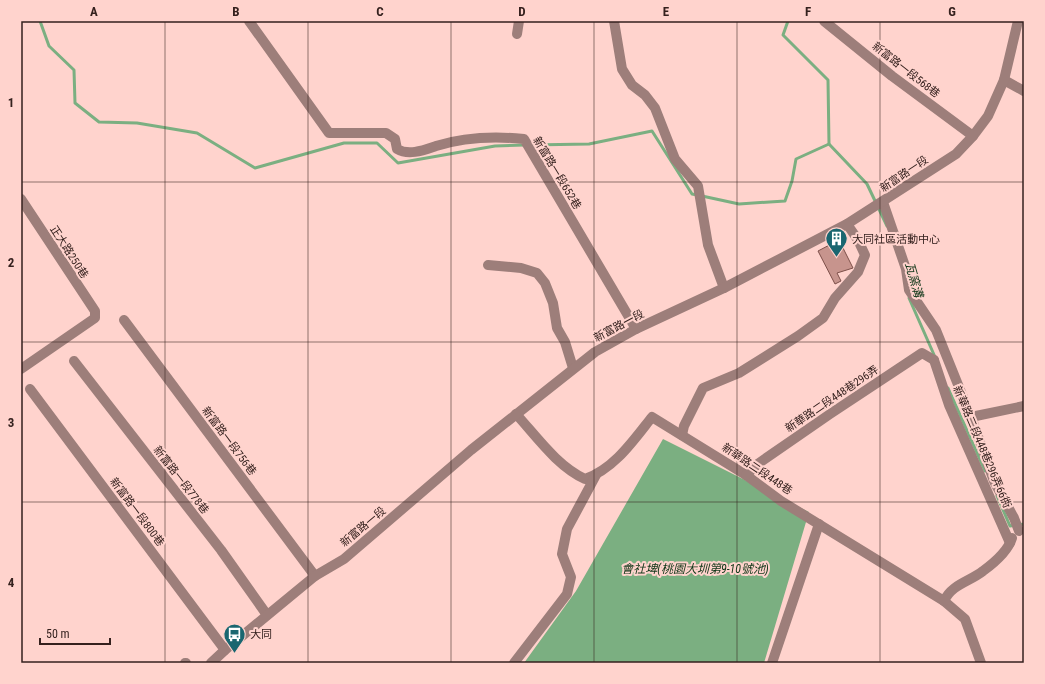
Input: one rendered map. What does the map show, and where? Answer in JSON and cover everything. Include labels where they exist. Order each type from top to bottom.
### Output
[{"type":"street","name":"新富路一段652巷","points":[[249,21],[329,133],[386,133],[395,139],[397,149],[407,152],[422,150],[453,140],[496,136],[524,139],[636,329]]},
{"type":"street","points":[[517,34],[519,21]]},
{"type":"street","points":[[614,21],[622,69],[632,85],[645,95],[655,108],[675,159],[698,186],[708,245],[724,288]]},
{"type":"street","name":"新富路一段568巷","points":[[824,21],[892,76],[973,136]]},
{"type":"street","name":"新富路一段","points":[[211,663],[224,650],[315,576],[344,559],[471,450],[595,352],[636,329],[724,288],[847,224],[956,154],[973,136],[988,116],[1004,80],[1018,21]]},
{"type":"street","points":[[1004,80],[1024,91]]},
{"type":"street","name":"正大路250巷","points":[[21,199],[95,311],[95,318],[21,369]]},
{"type":"street","points":[[883,202],[906,269],[909,290],[936,330],[971,417],[994,481],[1021,531],[1013,536],[1010,543],[983,572],[955,586],[947,593],[944,601]]},
{"type":"street","points":[[682,435],[684,426],[703,388],[739,373],[798,336],[823,318],[835,298],[858,272],[865,256],[858,240],[847,224]]},
{"type":"street","points":[[488,265],[521,268],[536,273],[545,283],[553,303],[557,328],[565,342],[573,368]]},
{"type":"street","name":"新富路一段756巷","points":[[124,320],[315,576]]},
{"type":"street","name":"新華路二段448巷296弄","points":[[746,475],[758,463],[922,353],[934,360]]},
{"type":"street","points":[[934,360],[945,355]]},
{"type":"street","name":"新華路二段448巷296弄66衖","points":[[934,360],[949,405],[1010,543]]},
{"type":"street","name":"新富路一段778巷","points":[[74,361],[221,550],[267,615]]},
{"type":"street","name":"新富路一段800巷","points":[[30,389],[224,650]]},
{"type":"street","points":[[971,417],[1024,406]]},
{"type":"street","points":[[516,414],[545,446],[572,472],[585,479],[596,475]]},
{"type":"street","name":"新華路二段448巷","points":[[596,475],[610,466],[652,417],[746,475],[781,501],[944,601],[965,619],[981,663]]},
{"type":"street","points":[[514,663],[567,594],[571,577],[562,554],[568,529],[596,475]]},
{"type":"street","points":[[772,663],[819,524]]},
{"type":"water","name":"會社埤(桃園大圳第9-10號池)","points":[[663,439],[809,512],[764,663],[524,663],[576,591]]},
{"type":"building","name":"大同社區活動中心","points":[[839,240],[853,268],[837,273],[841,281],[835,284],[818,251]]},
{"type":"waterway","points":[[40,21],[49,46],[74,70],[75,103],[99,122],[137,123],[197,133],[255,168],[344,143],[377,143],[398,163],[495,146],[524,145]]},
{"type":"waterway","name":"瓦窯溝","points":[[788,21],[783,35],[828,80],[829,144],[867,184],[887,226]]},
{"type":"waterway","points":[[530,145],[589,144],[652,131],[692,194],[697,195]]},
{"type":"waterway","points":[[702,196],[739,204],[785,201],[792,181],[796,159],[829,144]]},
{"type":"waterway","name":"瓦窯溝","points":[[909,298],[935,357]]},
{"type":"waterway","name":"瓦窯溝","points":[[948,388],[985,471]]},
{"type":"waterway","name":"瓦窯溝","points":[[997,496],[1010,526],[1024,524]]},
{"type":"place","name":"大同社區活動中心","points":[[836,258]]},
{"type":"place","name":"大同","points":[[235,654]]}]
